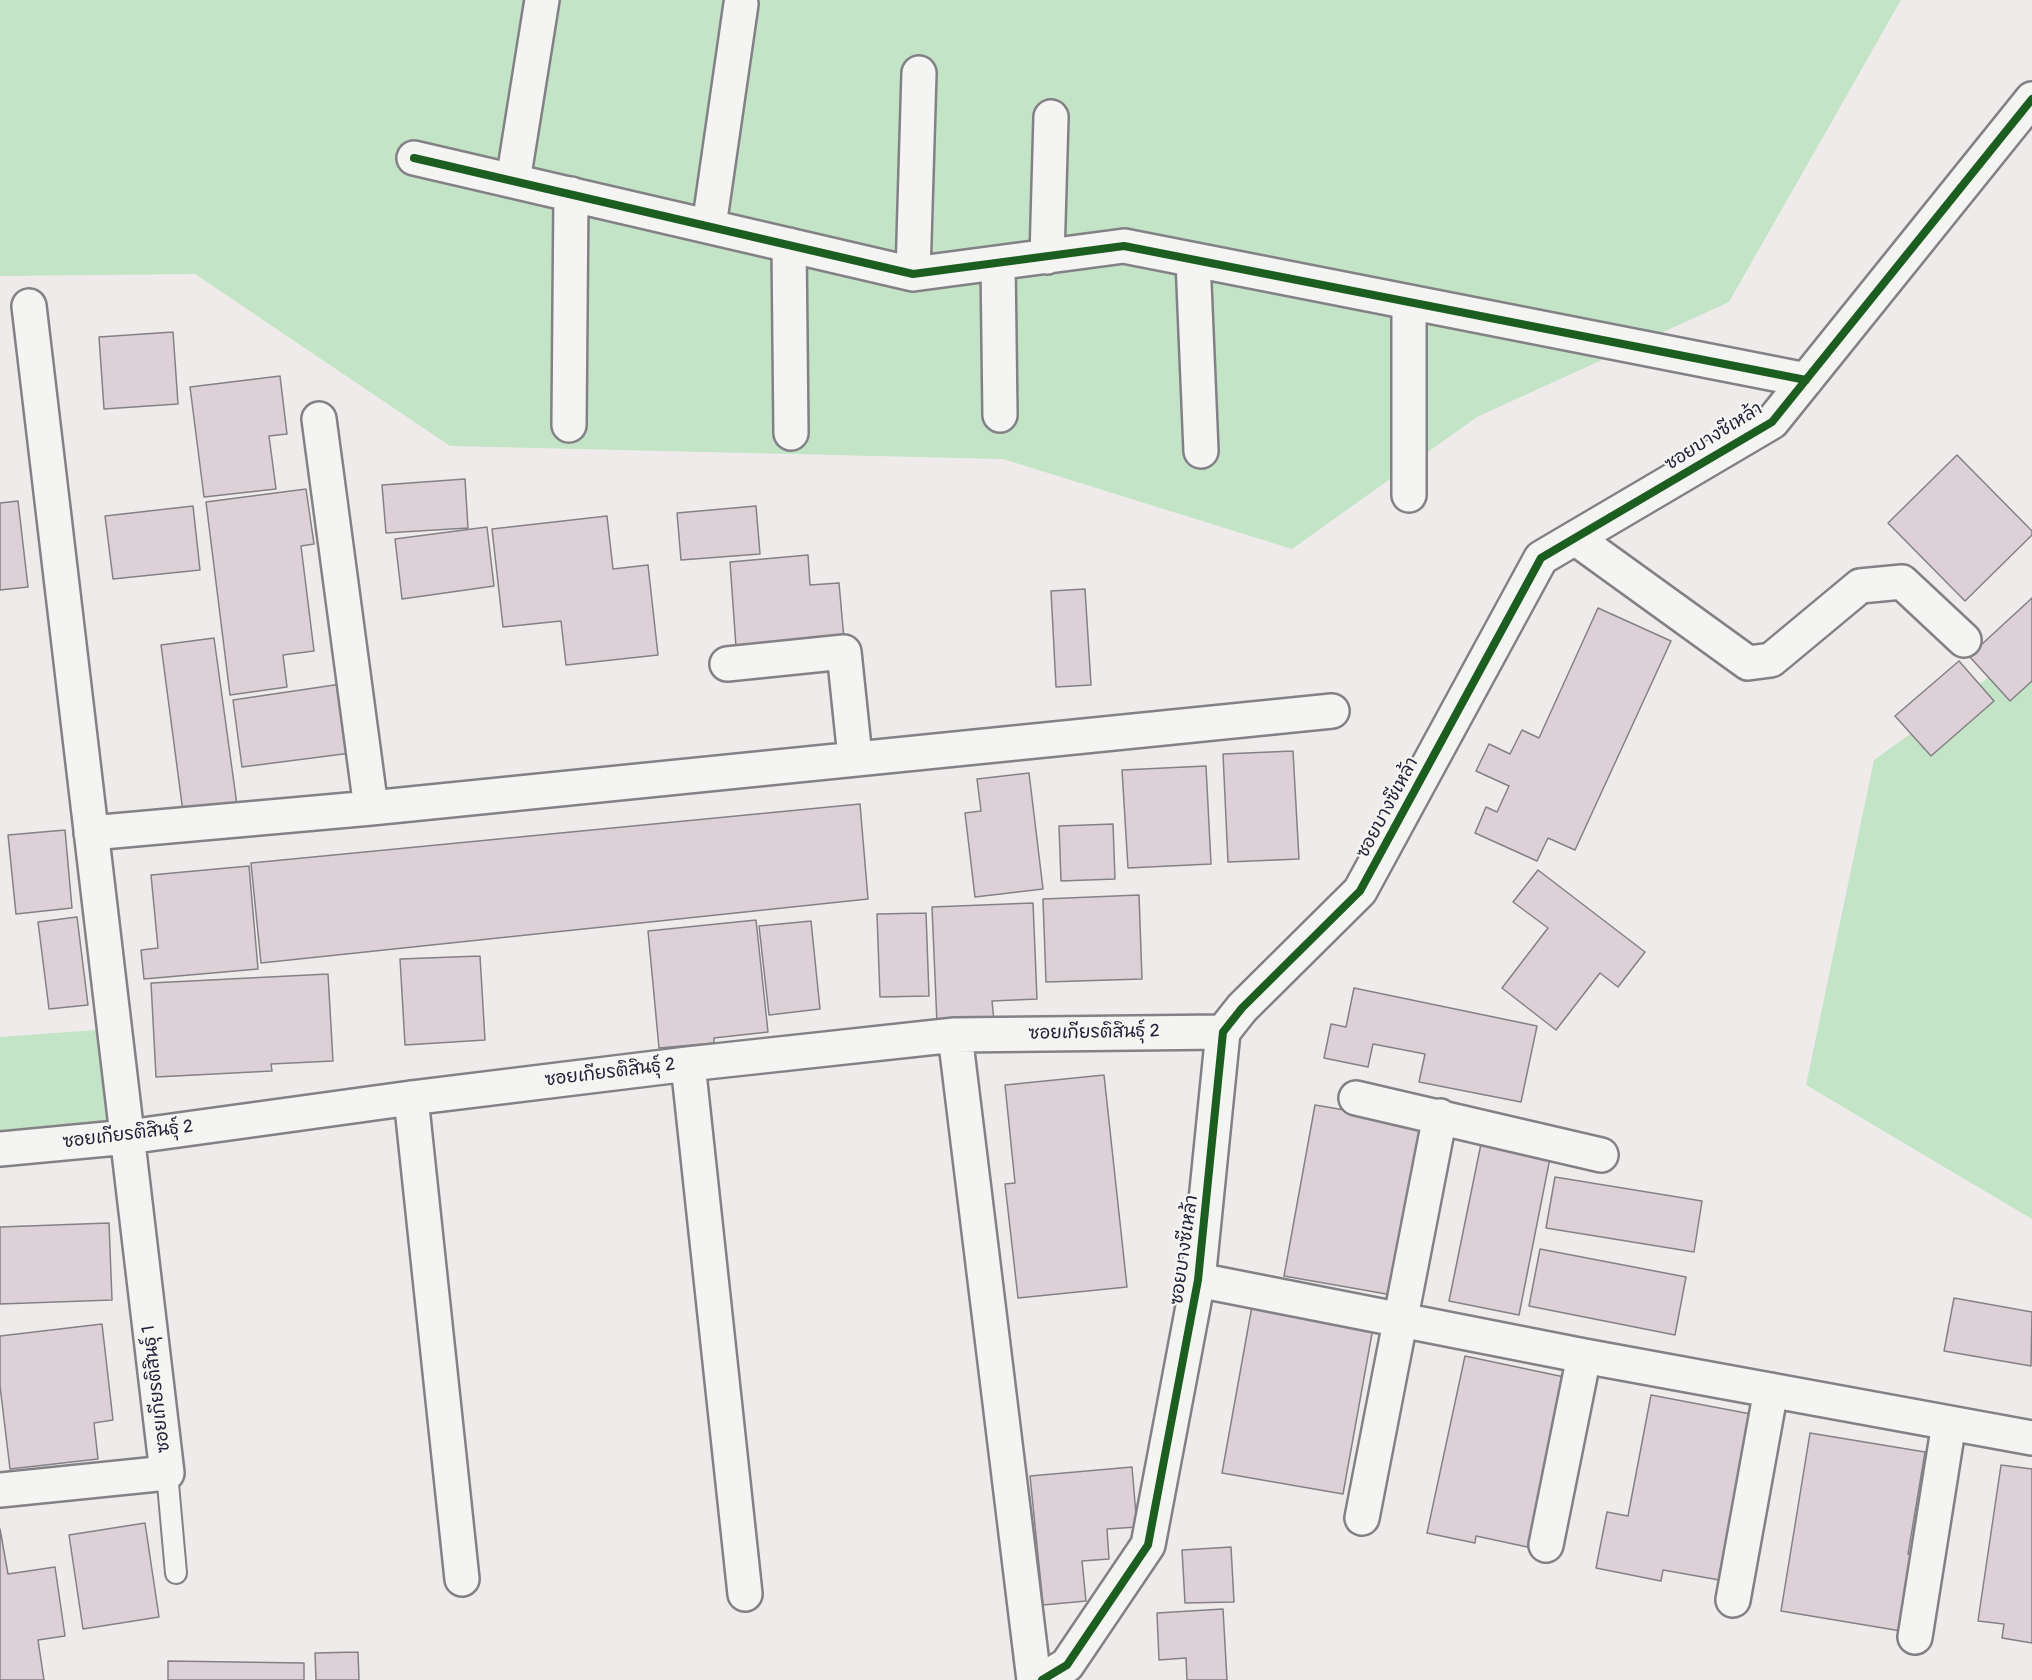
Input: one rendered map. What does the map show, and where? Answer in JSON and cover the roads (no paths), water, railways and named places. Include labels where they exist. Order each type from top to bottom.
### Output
[{"type":"street","points":[[513,181],[543,0]]},
{"type":"street","points":[[709,226],[741,4]]},
{"type":"street","points":[[913,274],[919,73]]},
{"type":"street","name":"ซอยบางซีเหล้า","points":[[1064,1675],[1148,1545],[1198,1280],[1223,1032],[1242,1008],[1360,891],[1541,558],[1773,422],[2032,99]]},
{"type":"street","points":[[1047,257],[1051,117]]},
{"type":"street","points":[[414,158],[913,274],[1124,246],[1806,380]]},
{"type":"street","points":[[569,425],[571,194]]},
{"type":"street","points":[[789,246],[791,433]]},
{"type":"street","points":[[1193,260],[1201,451]]},
{"type":"street","points":[[998,263],[1000,415]]},
{"type":"street","points":[[1409,302],[1409,495]]},
{"type":"street","name":"ซอยเกียรติสินธุ์ 1","points":[[0,1490],[168,1473],[29,306]]},
{"type":"street","points":[[319,419],[371,808]]},
{"type":"street","points":[[1575,538],[1748,663],[1771,660],[1860,586],[1902,582],[1964,640]]},
{"type":"street","points":[[727,664],[844,651],[855,758]]},
{"type":"street","points":[[91,833],[371,808],[1332,711]]},
{"type":"street","name":"ซอยเกียรติสินธุ์ 2","points":[[0,1149],[128,1137],[411,1098],[688,1064],[955,1035],[1223,1032]]},
{"type":"street","points":[[955,1035],[1034,1680]]},
{"type":"street","points":[[688,1064],[745,1594]]},
{"type":"street","points":[[411,1098],[462,1579]]},
{"type":"street","points":[[1356,1098],[1601,1155]]},
{"type":"street","points":[[1362,1518],[1440,1116]]},
{"type":"street","points":[[1198,1280],[1584,1356],[2032,1438]]},
{"type":"street","points":[[1546,1545],[1584,1356]]},
{"type":"street","points":[[1733,1600],[1771,1390]]},
{"type":"street","points":[[1915,1637],[1949,1423]]},
{"type":"lane","points":[[168,1473],[176,1573]]}]
